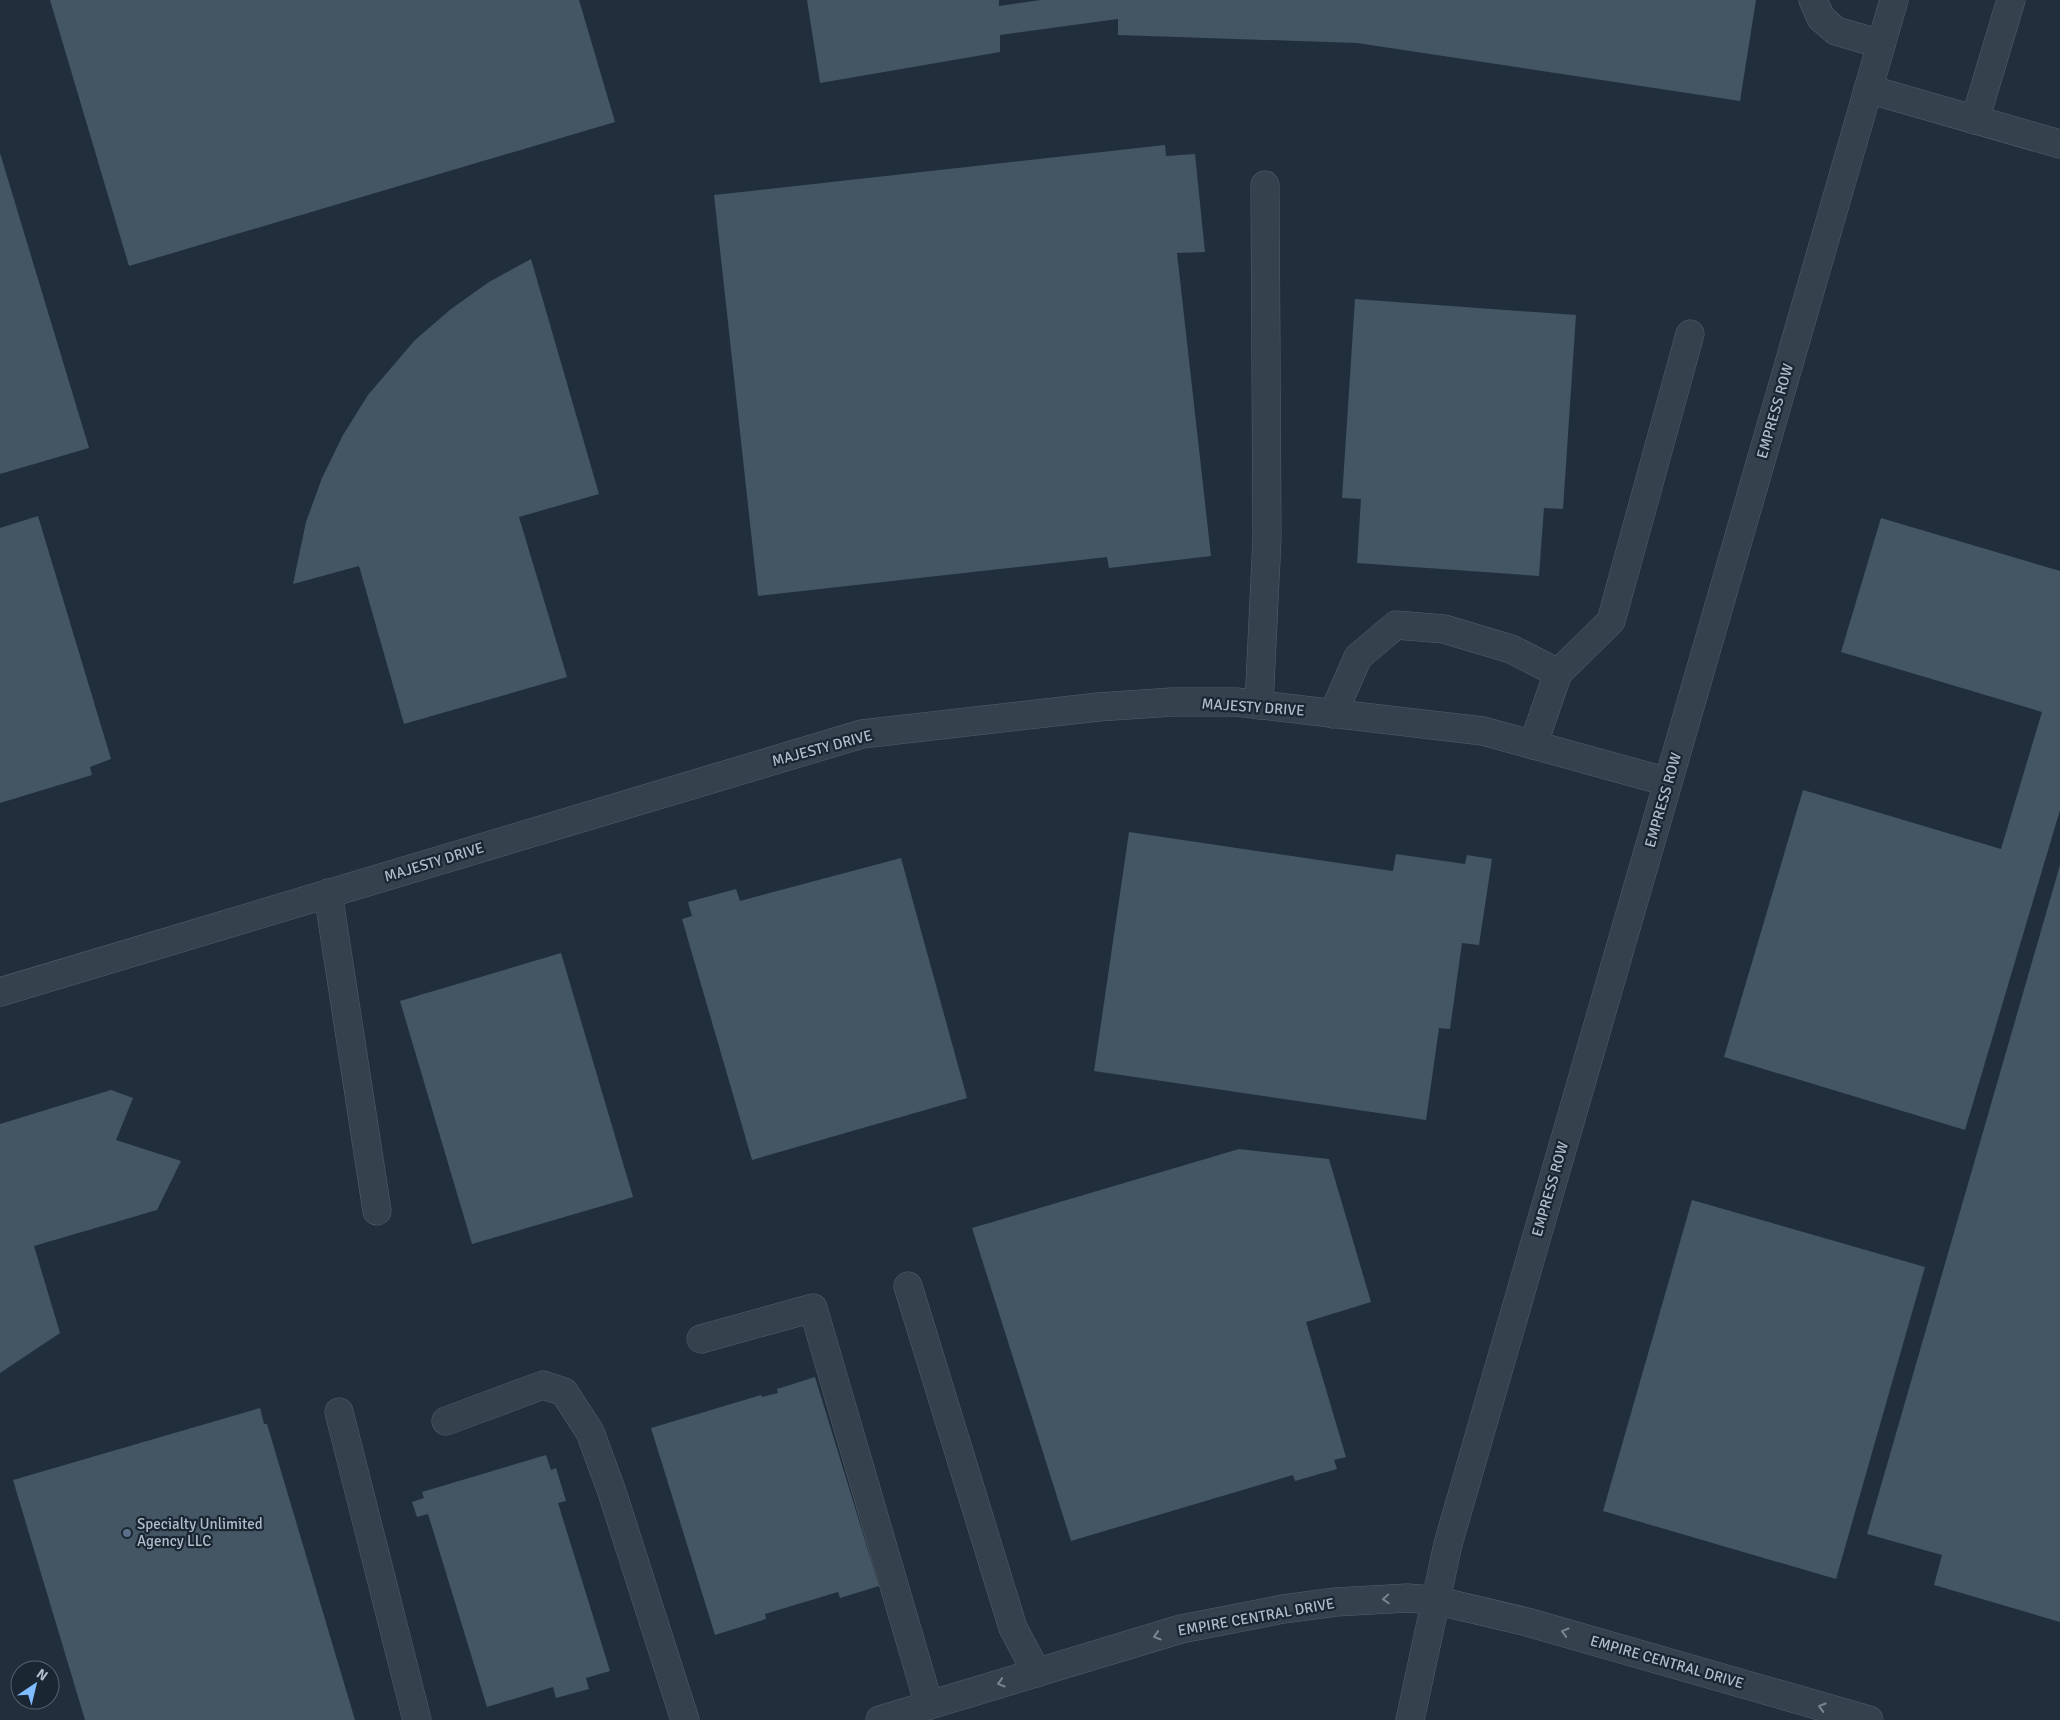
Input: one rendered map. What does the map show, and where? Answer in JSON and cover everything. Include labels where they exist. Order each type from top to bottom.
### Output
[{"type":"street","points":[[1813,0],[1821,18],[1836,31],[1882,44]]},
{"type":"street","name":"EMPRESS ROW","points":[[1410,1720],[1434,1600],[1448,1544],[1894,0]]},
{"type":"street","points":[[1976,120],[2011,0]]},
{"type":"street","points":[[1868,89],[2060,144]]},
{"type":"street","points":[[1259,705],[1267,538],[1265,184]]},
{"type":"street","points":[[1533,745],[1558,673],[1611,621],[1690,334]]},
{"type":"street","points":[[1333,714],[1358,657],[1396,625],[1444,629],[1511,649],[1558,673]]},
{"type":"street","name":"MAJESTY DRIVE","points":[[0,992],[862,734],[1098,707],[1172,702],[1236,702],[1483,731],[1668,782]]},
{"type":"street","points":[[328,893],[377,1211]]},
{"type":"street","points":[[908,1286],[1013,1628],[1037,1673]]},
{"type":"street","points":[[701,1339],[814,1308],[930,1705]]},
{"type":"street","points":[[446,1421],[543,1385],[564,1392],[590,1432],[612,1492],[684,1720]]},
{"type":"street","points":[[339,1412],[417,1720]]},
{"type":"street","name":"EMPIRE CENTRAL DRIVE","points":[[880,1720],[1181,1629],[1283,1609],[1336,1602],[1406,1598],[1434,1600],[1527,1622],[1869,1720]]},
{"type":"building","points":[[50,0],[579,0],[615,122],[129,266]]},
{"type":"building","points":[[807,0],[999,0],[999,6],[1041,0],[1756,0],[1740,101],[1357,43],[1118,35],[1118,19],[1000,35],[1000,52],[820,83]]},
{"type":"building","points":[[1165,145],[1166,156],[1195,154],[1205,252],[1177,253],[1211,556],[1109,568],[1107,557],[758,596],[714,195]]},
{"type":"building","points":[[0,153],[89,448],[0,474]]},
{"type":"building","points":[[531,259],[599,494],[519,517],[567,677],[404,724],[359,566],[293,584],[306,522],[322,478],[343,435],[368,395],[415,340],[451,309],[489,282]]},
{"type":"building","points":[[1355,299],[1576,315],[1563,509],[1544,508],[1539,576],[1357,563],[1361,499],[1342,498]]},
{"type":"building","points":[[38,516],[111,759],[90,767],[92,775],[0,803],[0,528]]},
{"type":"building","points":[[1881,518],[2060,571],[2060,810],[1965,1130],[1724,1057],[1803,790],[2001,849],[2042,712],[1841,652]]},
{"type":"building","points":[[1129,832],[1393,871],[1396,854],[1465,864],[1467,855],[1492,859],[1479,945],[1462,943],[1450,1029],[1439,1028],[1426,1120],[1094,1071]]},
{"type":"building","points":[[901,858],[967,1098],[752,1160],[682,919],[692,916],[688,902],[736,889],[740,901]]},
{"type":"building","points":[[2060,865],[2060,1622],[1934,1585],[1942,1555],[1867,1534]]},
{"type":"building","points":[[561,953],[633,1197],[472,1244],[400,1001]]},
{"type":"building","points":[[111,1090],[133,1098],[116,1140],[181,1161],[157,1210],[34,1246],[60,1333],[0,1373],[0,1124]]},
{"type":"building","points":[[1239,1149],[1329,1159],[1371,1302],[1306,1322],[1346,1457],[1334,1460],[1337,1469],[1295,1481],[1293,1475],[1071,1541],[972,1228]]},
{"type":"building","points":[[1692,1200],[1925,1267],[1836,1579],[1603,1511]]},
{"type":"building","points":[[815,1377],[879,1586],[840,1598],[838,1592],[765,1614],[766,1619],[715,1635],[651,1428],[761,1395],[762,1397],[778,1393],[777,1389]]},
{"type":"building","points":[[260,1408],[264,1424],[267,1424],[355,1720],[85,1720],[13,1480]]},
{"type":"building","points":[[546,1455],[551,1470],[556,1468],[566,1501],[558,1503],[610,1671],[586,1678],[589,1689],[556,1698],[553,1687],[487,1707],[428,1514],[417,1517],[412,1502],[424,1498],[422,1492]]},
{"type":"place","name":"Specialty Unlimited Agency LLC","points":[[127,1533]]}]
